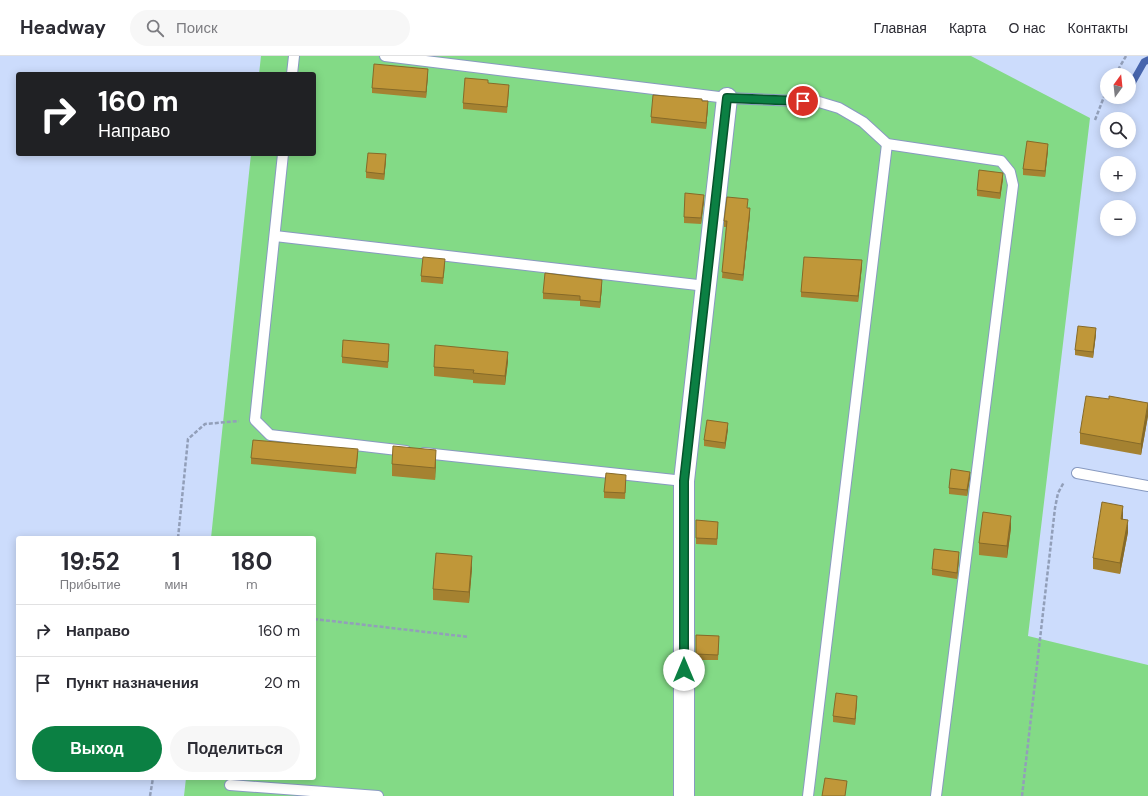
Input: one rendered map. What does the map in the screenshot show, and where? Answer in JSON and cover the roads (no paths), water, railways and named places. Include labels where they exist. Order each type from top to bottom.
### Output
[{"type":"street","points":[[684,796],[684,481],[727,98]]},
{"type":"lane","points":[[292,72],[294,56]]},
{"type":"lane","points":[[385,56],[727,98],[819,102],[839,108],[863,122],[887,144],[1001,161],[1010,172],[1014,185],[936,796]]},
{"type":"lane","points":[[808,796],[887,144]]},
{"type":"lane","points":[[283,156],[255,420],[270,435],[684,481]]},
{"type":"lane","points":[[275,236],[706,286]]},
{"type":"lane","points":[[1077,473],[1148,486]]},
{"type":"lane","points":[[230,785],[378,796]]},
{"type":"waterway","points":[[1136,76],[1144,62],[1148,60]]}]
